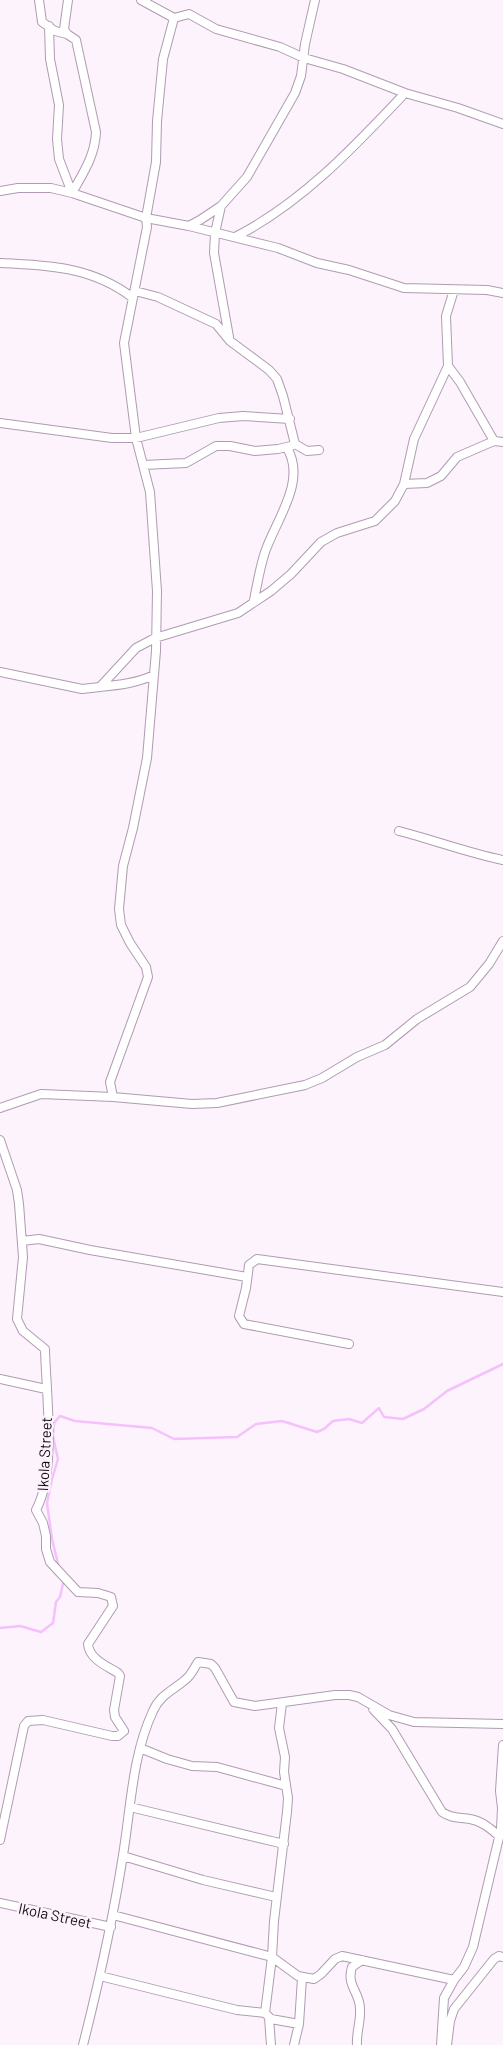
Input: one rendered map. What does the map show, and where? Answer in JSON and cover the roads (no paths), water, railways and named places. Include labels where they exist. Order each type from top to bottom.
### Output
[{"type":"street","points":[[39,0],[40,18],[55,31],[67,34],[76,40],[96,132],[96,145],[90,161],[72,193]]},
{"type":"street","points":[[67,34],[64,29],[68,0]]},
{"type":"street","points":[[141,0],[174,18],[189,14],[216,28],[280,47],[304,58],[352,72],[405,93],[458,108],[503,124]]},
{"type":"street","points":[[189,226],[220,206],[247,177],[295,93],[316,0]]},
{"type":"street","points":[[113,1097],[110,1082],[148,977],[146,967],[121,925],[119,909],[123,866],[134,828],[147,758],[154,675],[157,591],[156,554],[150,492],[136,438],[124,343],[147,227],[146,218],[156,162],[157,121],[163,59],[174,18]]},
{"type":"street","points":[[48,26],[50,59],[59,105],[57,139],[59,159],[72,193]]},
{"type":"street","points":[[235,237],[271,216],[320,178],[354,148],[405,93]]},
{"type":"street","points":[[0,191],[18,188],[51,188],[72,193],[146,218],[189,226],[278,248],[317,263],[349,270],[404,288],[487,290],[503,293]]},
{"type":"street","points":[[220,206],[215,233],[214,253],[230,341]]},
{"type":"street","points":[[0,263],[71,270],[97,276],[134,294],[158,297],[216,324],[230,341],[269,370],[277,379],[290,419],[295,444],[306,451],[319,450]]},
{"type":"street","points":[[100,687],[136,648],[156,638],[238,613],[291,574],[320,542],[337,533],[375,521],[395,501],[404,484],[414,439],[448,366],[446,316],[454,290]]},
{"type":"street","points":[[448,366],[460,382],[494,441]]},
{"type":"street","points":[[0,423],[112,438],[136,438],[219,418],[243,416],[290,419]]},
{"type":"street","points":[[404,484],[427,483],[441,476],[457,457],[494,441],[503,442]]},
{"type":"street","points":[[143,465],[186,463],[216,446],[230,446],[255,451],[287,448],[295,444]]},
{"type":"street","points":[[254,600],[264,553],[292,489],[294,469],[291,455],[287,448]]},
{"type":"street","points":[[0,672],[82,690],[124,684],[154,675]]},
{"type":"street","points":[[399,831],[476,855],[503,860]]},
{"type":"street","points":[[0,1108],[41,1094],[113,1097],[192,1104],[217,1103],[305,1085],[385,1045],[417,1020],[470,987],[490,964],[503,941]]},
{"type":"street","name":"Ikola Street","points":[[0,1140],[17,1190],[22,1241],[23,1256],[17,1319],[23,1331],[45,1349],[47,1458],[42,1498],[36,1510],[43,1522],[46,1549],[50,1562],[78,1592],[98,1592],[111,1597],[113,1606],[88,1644],[88,1649],[97,1660],[120,1676],[114,1710],[115,1717],[124,1731],[118,1736],[112,1736],[43,1720],[28,1721],[24,1726],[0,1840]]},
{"type":"street","points":[[22,1241],[40,1239],[90,1250],[247,1277]]},
{"type":"street","points":[[349,1344],[244,1324],[239,1316],[249,1265],[257,1259],[503,1292]]},
{"type":"street","points":[[0,1379],[46,1389]]},
{"type":"street","points":[[83,2045],[111,1927],[123,1856],[135,1763],[159,1699],[186,1680],[198,1662],[211,1664],[234,1702],[249,1706],[335,1695],[358,1697],[389,1715],[414,1722],[503,1724]]},
{"type":"street","points":[[271,2045],[267,2015],[276,1897],[287,1812],[284,1772],[286,1757],[279,1728],[282,1702]]},
{"type":"street","points":[[367,1703],[396,1735],[442,1812],[448,1816],[480,1822],[499,1836]]},
{"type":"street","points":[[441,2045],[443,2005],[454,1980],[464,1967],[473,1947],[499,1852],[502,1815],[500,1791],[503,1744]]},
{"type":"street","points":[[140,1748],[167,1759],[192,1766],[216,1767],[286,1786]]},
{"type":"street","points":[[130,1807],[284,1844]]},
{"type":"street","points":[[123,1856],[194,1877],[276,1897]]},
{"type":"street","name":"Ikola Street","points":[[0,1903],[111,1927]]},
{"type":"street","points":[[112,1915],[272,1958],[302,1978],[314,1979],[318,1977],[338,1956],[454,1980]]},
{"type":"street","points":[[447,2045],[450,2021],[459,2002],[494,1959],[499,1956],[503,1958]]},
{"type":"street","points":[[357,2045],[356,2031],[360,2009],[350,1978],[352,1967],[362,1960]]},
{"type":"street","points":[[100,1976],[299,2024]]},
{"type":"street","points":[[294,2045],[299,2024],[302,1978]]},
{"type":"waterway","points":[[59,1568],[52,1539],[47,1503],[58,1459],[53,1437],[54,1423],[60,1416],[75,1421],[152,1428],[174,1439],[237,1437],[256,1424],[282,1421],[317,1432],[333,1421],[349,1419],[362,1423],[379,1408],[384,1417],[403,1419],[424,1409],[447,1391],[503,1364]]},
{"type":"waterway","points":[[0,1628],[20,1626],[41,1632],[53,1623],[56,1602],[60,1597],[64,1579]]}]
